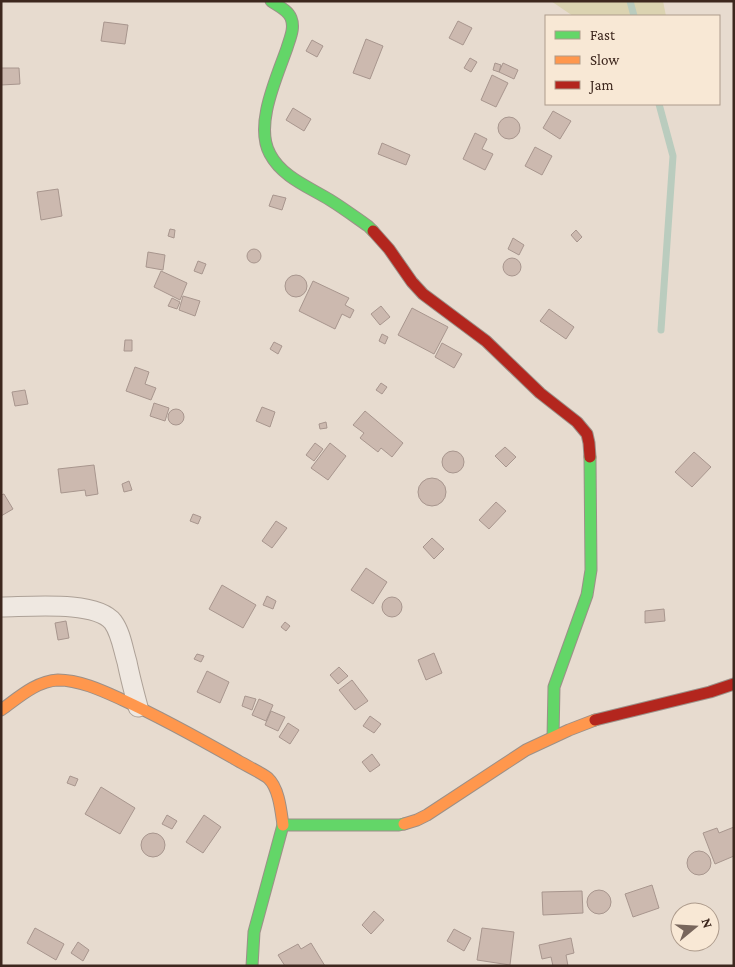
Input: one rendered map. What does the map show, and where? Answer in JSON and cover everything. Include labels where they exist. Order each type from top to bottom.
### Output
[{"type":"street","points":[[271,1],[288,13],[293,27],[267,106],[264,127],[264,136],[269,153],[278,166],[292,178],[332,201],[368,226],[389,249],[412,282],[423,294],[486,341],[540,392],[577,422],[587,434],[590,462],[591,570],[587,595],[554,687],[553,737]]},
{"type":"street","points":[[1,607],[73,606],[102,614],[109,618],[114,624],[123,647],[138,707]]},
{"type":"street","points":[[1,710],[26,691],[50,681],[63,680],[91,686],[138,707],[268,778],[275,787],[279,798],[283,825],[254,932],[252,966]]},
{"type":"street","points":[[283,825],[399,825],[409,823],[426,815],[526,750],[597,718],[710,692],[734,684]]},
{"type":"shaded area","points":[[551,1],[663,1],[666,15],[572,15]]},
{"type":"building","points":[[458,21],[472,28],[463,45],[449,38]]},
{"type":"building","points":[[104,22],[128,25],[125,44],[101,41]]},
{"type":"building","points":[[366,39],[383,46],[370,79],[353,73]]},
{"type":"building","points":[[312,40],[323,46],[317,57],[306,51]]},
{"type":"building","points":[[470,58],[477,62],[471,72],[464,68]]},
{"type":"building","points":[[495,63],[501,65],[499,72],[493,70]]},
{"type":"building","points":[[503,63],[518,70],[514,79],[499,72]]},
{"type":"building","points":[[1,68],[19,68],[20,84],[1,85]]},
{"type":"building","points":[[492,75],[508,83],[496,107],[481,100]]},
{"type":"building","points":[[293,108],[311,119],[304,131],[286,120]]},
{"type":"building","points":[[553,111],[571,121],[560,139],[543,128]]},
{"type":"building","points":[[505,117],[513,117],[520,124],[520,132],[513,139],[505,139],[498,132],[498,124]]},
{"type":"building","points":[[475,133],[487,139],[482,149],[493,154],[485,170],[463,159]]},
{"type":"building","points":[[382,143],[410,155],[406,165],[378,154]]},
{"type":"building","points":[[535,147],[552,156],[542,175],[525,166]]},
{"type":"building","points":[[58,189],[62,216],[41,220],[37,192]]},
{"type":"building","points":[[273,195],[286,198],[282,210],[269,206]]},
{"type":"building","points":[[170,229],[175,230],[174,238],[168,236]]},
{"type":"building","points":[[576,230],[582,237],[577,242],[571,235]]},
{"type":"building","points":[[513,238],[524,245],[519,255],[508,249]]},
{"type":"building","points":[[254,249],[259,251],[261,256],[259,261],[254,263],[249,261],[247,256],[249,251]]},
{"type":"building","points":[[148,252],[165,255],[163,270],[146,267]]},
{"type":"building","points":[[512,258],[518,261],[521,267],[518,273],[512,276],[506,273],[503,267],[506,261]]},
{"type":"building","points":[[198,261],[206,264],[202,274],[194,271]]},
{"type":"building","points":[[161,271],[187,283],[180,300],[154,287]]},
{"type":"building","points":[[292,275],[300,275],[307,282],[307,290],[300,297],[292,297],[285,290],[285,282]]},
{"type":"building","points":[[313,281],[349,298],[345,305],[354,310],[350,318],[342,314],[335,329],[299,311]]},
{"type":"building","points":[[183,296],[200,301],[195,316],[179,310]]},
{"type":"building","points":[[172,298],[180,302],[177,309],[168,306]]},
{"type":"building","points":[[381,306],[390,317],[380,325],[371,314]]},
{"type":"building","points":[[412,308],[448,327],[434,354],[398,335]]},
{"type":"building","points":[[549,309],[574,327],[566,339],[540,321]]},
{"type":"building","points":[[382,334],[388,337],[385,344],[379,341]]},
{"type":"building","points":[[125,340],[132,340],[132,351],[124,351]]},
{"type":"building","points":[[274,342],[282,346],[278,354],[270,349]]},
{"type":"building","points":[[442,343],[462,354],[454,368],[435,357]]},
{"type":"building","points":[[135,367],[149,372],[145,384],[156,388],[151,400],[126,391]]},
{"type":"building","points":[[381,383],[387,387],[382,394],[376,390]]},
{"type":"building","points":[[25,390],[28,404],[15,406],[12,392]]},
{"type":"building","points":[[154,403],[169,408],[165,421],[150,416]]},
{"type":"building","points":[[262,407],[275,412],[270,427],[256,421]]},
{"type":"building","points":[[176,409],[182,411],[184,417],[182,423],[176,425],[170,423],[168,417],[170,411]]},
{"type":"building","points":[[365,411],[403,443],[392,457],[381,448],[378,452],[360,438],[364,433],[353,425]]},
{"type":"building","points":[[326,422],[327,428],[320,429],[319,424]]},
{"type":"building","points":[[315,443],[323,449],[314,461],[306,455]]},
{"type":"building","points":[[330,443],[346,456],[328,480],[311,468]]},
{"type":"building","points":[[505,447],[516,457],[506,467],[495,456]]},
{"type":"building","points":[[453,451],[461,454],[464,462],[461,470],[453,473],[445,470],[442,462],[445,454]]},
{"type":"building","points":[[694,452],[711,467],[692,487],[675,472]]},
{"type":"building","points":[[94,465],[98,494],[86,496],[85,490],[61,493],[58,469]]},
{"type":"building","points":[[432,478],[442,482],[446,492],[442,502],[432,506],[422,502],[418,492],[422,482]]},
{"type":"building","points":[[129,481],[132,490],[124,492],[122,484]]},
{"type":"building","points":[[4,494],[13,509],[1,516],[1,495]]},
{"type":"building","points":[[496,502],[506,511],[489,529],[479,520]]},
{"type":"building","points":[[193,514],[201,517],[198,524],[190,521]]},
{"type":"building","points":[[276,521],[287,528],[272,548],[262,541]]},
{"type":"building","points":[[432,538],[444,549],[434,559],[423,547]]},
{"type":"building","points":[[366,568],[387,582],[373,604],[351,590]]},
{"type":"building","points":[[222,585],[256,605],[243,628],[209,609]]},
{"type":"building","points":[[267,596],[276,601],[273,609],[263,605]]},
{"type":"building","points":[[392,597],[399,600],[402,607],[399,614],[392,617],[385,614],[382,607],[385,600]]},
{"type":"building","points":[[664,609],[665,621],[645,623],[645,611]]},
{"type":"building","points":[[66,621],[69,638],[58,640],[55,623]]},
{"type":"building","points":[[285,622],[290,626],[286,631],[281,627]]},
{"type":"building","points":[[434,653],[442,673],[426,680],[418,660]]},
{"type":"building","points":[[197,654],[204,656],[201,662],[194,659]]},
{"type":"building","points":[[339,667],[348,676],[338,684],[330,675]]},
{"type":"building","points":[[207,671],[229,682],[220,703],[197,692]]},
{"type":"building","points":[[352,680],[368,701],[355,710],[339,690]]},
{"type":"building","points":[[245,696],[256,699],[252,710],[242,706]]},
{"type":"building","points":[[259,699],[273,705],[266,721],[252,715]]},
{"type":"building","points":[[271,711],[285,717],[278,731],[265,725]]},
{"type":"building","points":[[370,716],[381,724],[374,733],[363,726]]},
{"type":"building","points":[[288,723],[299,730],[290,744],[279,737]]},
{"type":"building","points":[[372,754],[380,765],[370,772],[362,762]]},
{"type":"building","points":[[70,776],[78,779],[75,786],[67,783]]},
{"type":"building","points":[[101,787],[135,808],[120,834],[85,814]]},
{"type":"building","points":[[167,815],[177,821],[172,829],[162,824]]},
{"type":"building","points":[[204,815],[221,827],[203,853],[186,842]]},
{"type":"building","points":[[734,827],[734,856],[715,864],[703,833],[717,828],[719,833]]},
{"type":"building","points":[[153,833],[162,836],[165,845],[162,854],[153,857],[144,854],[141,845],[144,836]]},
{"type":"building","points":[[699,851],[704,852],[710,858],[710,868],[704,874],[699,875],[694,874],[688,868],[687,863],[688,858],[694,852]]},
{"type":"building","points":[[652,885],[659,908],[633,917],[625,894]]},
{"type":"building","points":[[599,890],[604,891],[610,897],[610,907],[604,913],[599,914],[594,913],[588,907],[587,902],[588,897],[594,891]]},
{"type":"building","points":[[582,891],[583,913],[543,915],[542,892]]},
{"type":"building","points":[[374,911],[384,920],[371,934],[362,925]]},
{"type":"building","points":[[35,928],[64,944],[56,960],[27,943]]},
{"type":"building","points":[[482,928],[514,932],[510,965],[477,960]]},
{"type":"building","points":[[454,929],[471,938],[464,951],[447,941]]},
{"type":"building","points":[[571,938],[574,953],[566,955],[568,966],[553,966],[551,957],[542,959],[539,945]]},
{"type":"building","points":[[78,942],[89,950],[83,961],[71,953]]},
{"type":"building","points":[[311,943],[325,966],[285,966],[278,955],[298,944],[301,949]]},
{"type":"waterway","points":[[630,1],[634,15]]},
{"type":"waterway","points":[[659,105],[673,156],[661,330]]},
{"type":"traffic: fast","points":[[271,1],[288,13],[291,18],[292,29],[266,115],[264,129],[270,154],[281,169],[297,181],[340,206],[373,231]]},
{"type":"traffic: fast","points":[[553,737],[554,687],[587,595],[591,570],[590,457]]},
{"type":"traffic: fast","points":[[252,966],[254,932],[283,825],[404,824]]},
{"type":"traffic: slow","points":[[1,710],[28,691],[50,681],[66,680],[99,690],[166,721],[268,778],[272,782],[277,794],[283,825]]},
{"type":"traffic: slow","points":[[404,824],[427,815],[526,750],[595,720]]},
{"type":"traffic: jam","points":[[373,231],[423,294],[486,341],[540,393],[577,422],[587,434],[590,457]]},
{"type":"traffic: jam","points":[[595,720],[710,692],[734,684]]}]
